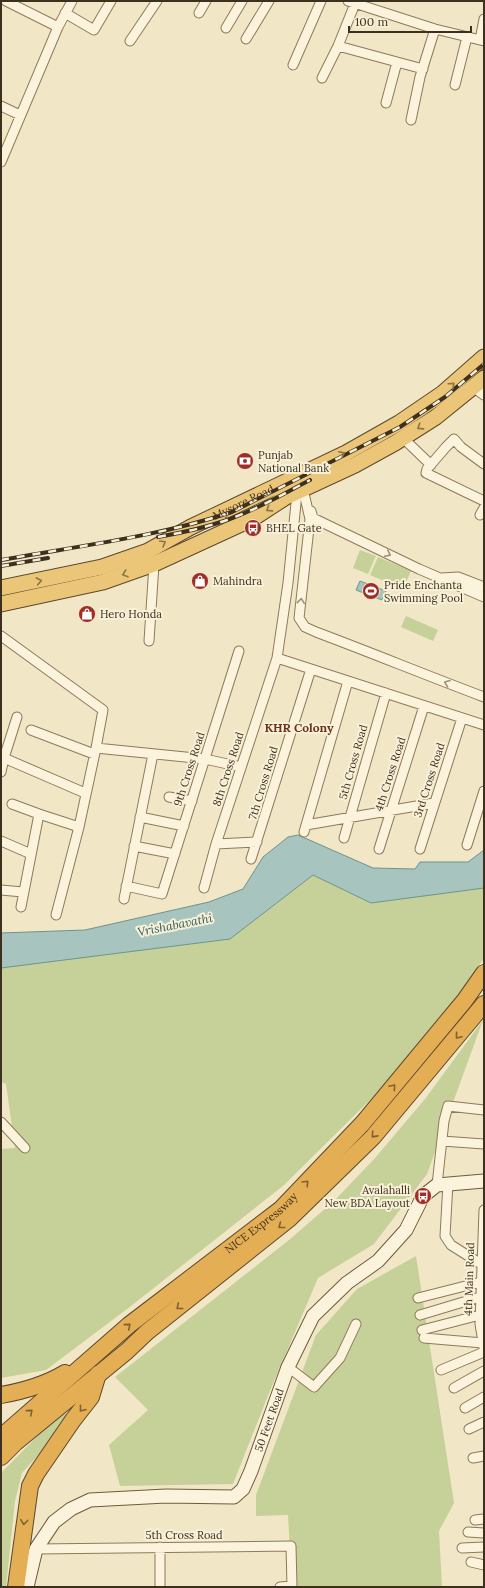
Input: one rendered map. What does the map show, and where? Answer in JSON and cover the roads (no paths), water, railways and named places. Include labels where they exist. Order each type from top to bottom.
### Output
[{"type":"highway","name":"Mysore Road","points":[[1,588],[102,567],[148,551],[191,527],[346,453],[399,423],[443,393],[484,357]]},
{"type":"highway","name":"Mysore Road","points":[[1,604],[103,582],[154,564],[252,520],[286,497],[355,465],[403,438],[480,387]]},
{"type":"highway","name":"NICE Expressway","points":[[1,1437],[129,1324],[281,1209],[364,1124],[465,1000],[484,973]]},
{"type":"highway","name":"NICE Expressway","points":[[1,1457],[16,1442],[147,1332],[289,1219],[373,1137],[484,1004]]},
{"type":"highway","points":[[1,1395],[23,1392],[55,1379],[87,1361]]},
{"type":"highway","points":[[16,1587],[30,1486],[36,1474],[91,1397],[98,1374]]},
{"type":"main road","points":[[442,1184],[484,1181]]},
{"type":"main road","name":"50 Feet Road","points":[[27,1587],[36,1549],[54,1522],[71,1509],[90,1500],[166,1496],[234,1497],[243,1489],[251,1471],[288,1368],[313,1316],[347,1283],[378,1261],[406,1230],[423,1196],[442,1184]]},
{"type":"street","points":[[6,1],[58,27]]},
{"type":"street","points":[[1,162],[58,27],[72,1]]},
{"type":"street","points":[[65,14],[94,30],[111,1]]},
{"type":"street","points":[[130,41],[157,1]]},
{"type":"street","points":[[199,13],[206,1]]},
{"type":"street","points":[[226,28],[242,1]]},
{"type":"street","points":[[246,39],[269,1]]},
{"type":"street","points":[[293,65],[321,1]]},
{"type":"street","points":[[322,78],[338,46],[353,2],[436,29],[482,41],[484,19]]},
{"type":"street","points":[[411,120],[423,69],[436,29]]},
{"type":"street","points":[[455,85],[467,37]]},
{"type":"street","points":[[338,46],[423,69]]},
{"type":"street","points":[[386,102],[397,62]]},
{"type":"street","points":[[1,106],[20,115]]},
{"type":"street","points":[[403,438],[431,465]]},
{"type":"street","points":[[484,464],[461,447],[454,439],[431,465],[426,473],[484,501]]},
{"type":"street","points":[[302,490],[312,518],[484,597]]},
{"type":"street","points":[[302,490],[310,519],[299,618],[305,627],[484,697]]},
{"type":"street","name":"8th Cross Road","points":[[204,888],[216,844],[277,658],[302,490]]},
{"type":"street","points":[[149,641],[154,564]]},
{"type":"street","points":[[440,578],[458,577],[484,587]]},
{"type":"street","points":[[1,636],[103,710],[79,827],[56,915]]},
{"type":"street","name":"9th Cross Road","points":[[126,886],[162,894],[239,651]]},
{"type":"street","points":[[277,658],[484,725]]},
{"type":"street","points":[[393,661],[398,669],[422,678]]},
{"type":"street","name":"7th Cross Road","points":[[251,859],[311,669]]},
{"type":"street","points":[[348,681],[305,828],[391,810],[434,803]]},
{"type":"street","name":"5th Cross Road","points":[[344,838],[386,694]]},
{"type":"street","name":"4th Cross Road","points":[[378,849],[424,706]]},
{"type":"street","points":[[1,772],[17,716]]},
{"type":"street","name":"3rd Cross Road","points":[[420,849],[462,718]]},
{"type":"street","points":[[31,730],[95,751],[153,754],[205,759],[241,767]]},
{"type":"street","points":[[124,899],[153,754]]},
{"type":"street","points":[[4,758],[85,793]]},
{"type":"street","points":[[467,845],[484,791]]},
{"type":"street","points":[[169,797],[192,801]]},
{"type":"street","points":[[12,804],[79,827]]},
{"type":"street","points":[[21,907],[39,814]]},
{"type":"street","points":[[309,814],[321,818]]},
{"type":"street","points":[[140,817],[184,826]]},
{"type":"street","points":[[1,842],[31,854]]},
{"type":"street","points":[[216,844],[257,842]]},
{"type":"street","points":[[134,846],[175,854]]},
{"type":"street","points":[[1,890],[24,892]]},
{"type":"street","points":[[481,1264],[451,1244],[445,1236],[442,1184],[442,1141],[448,1106],[484,1110]]},
{"type":"street","points":[[1,1122],[25,1148]]},
{"type":"street","points":[[442,1141],[484,1144]]},
{"type":"street","name":"4th Main Road","points":[[483,1345],[480,1324],[480,1282],[483,1250],[484,1210]]},
{"type":"street","points":[[418,1298],[480,1282]]},
{"type":"street","points":[[420,1315],[480,1297]]},
{"type":"street","points":[[480,1315],[423,1334],[483,1345]]},
{"type":"street","points":[[288,1368],[314,1387],[340,1358],[356,1324]]},
{"type":"street","points":[[441,1370],[484,1352]]},
{"type":"street","points":[[454,1388],[484,1371]]},
{"type":"street","points":[[465,1408],[484,1398]]},
{"type":"street","points":[[469,1429],[484,1422]]},
{"type":"street","points":[[473,1458],[484,1456]]},
{"type":"street","points":[[468,1532],[484,1533]]},
{"type":"street","name":"5th Cross Road","points":[[36,1549],[291,1546],[292,1587]]},
{"type":"street","points":[[160,1547],[160,1587]]},
{"type":"street","points":[[462,1548],[484,1547]]},
{"type":"street","points":[[471,1562],[484,1565]]},
{"type":"street","points":[[280,1587],[292,1587]]},
{"type":"water","name":"Pride Enchanta Swimming Pool","points":[[360,581],[386,591],[382,600],[356,590]]},
{"type":"water","name":"Vrishabavathi","points":[[298,835],[373,868],[415,869],[420,862],[468,862],[484,850],[484,888],[371,903],[313,875],[230,939],[1,968],[1,933],[85,930],[209,902],[243,889],[263,857],[288,837]]},
{"type":"railway","points":[[1,560],[175,528],[232,512],[400,427],[445,397],[484,364]]},
{"type":"railway","points":[[158,537],[201,528],[238,516],[269,502],[310,480]]},
{"type":"railway","points":[[1,566],[48,558]]},
{"type":"place","name":"Punjab National Bank","points":[[245,461]]},
{"type":"place","name":"BHEL Gate","points":[[253,528]]},
{"type":"place","name":"Mahindra","points":[[200,581]]},
{"type":"place","name":"Pride Enchanta Swimming Pool","points":[[371,591]]},
{"type":"place","name":"Hero Honda","points":[[87,614]]},
{"type":"place","name":"Avalahalli New BDA Layout","points":[[423,1196]]},
{"type":"district","name":"KHR Colony","points":[[299,728]]}]
